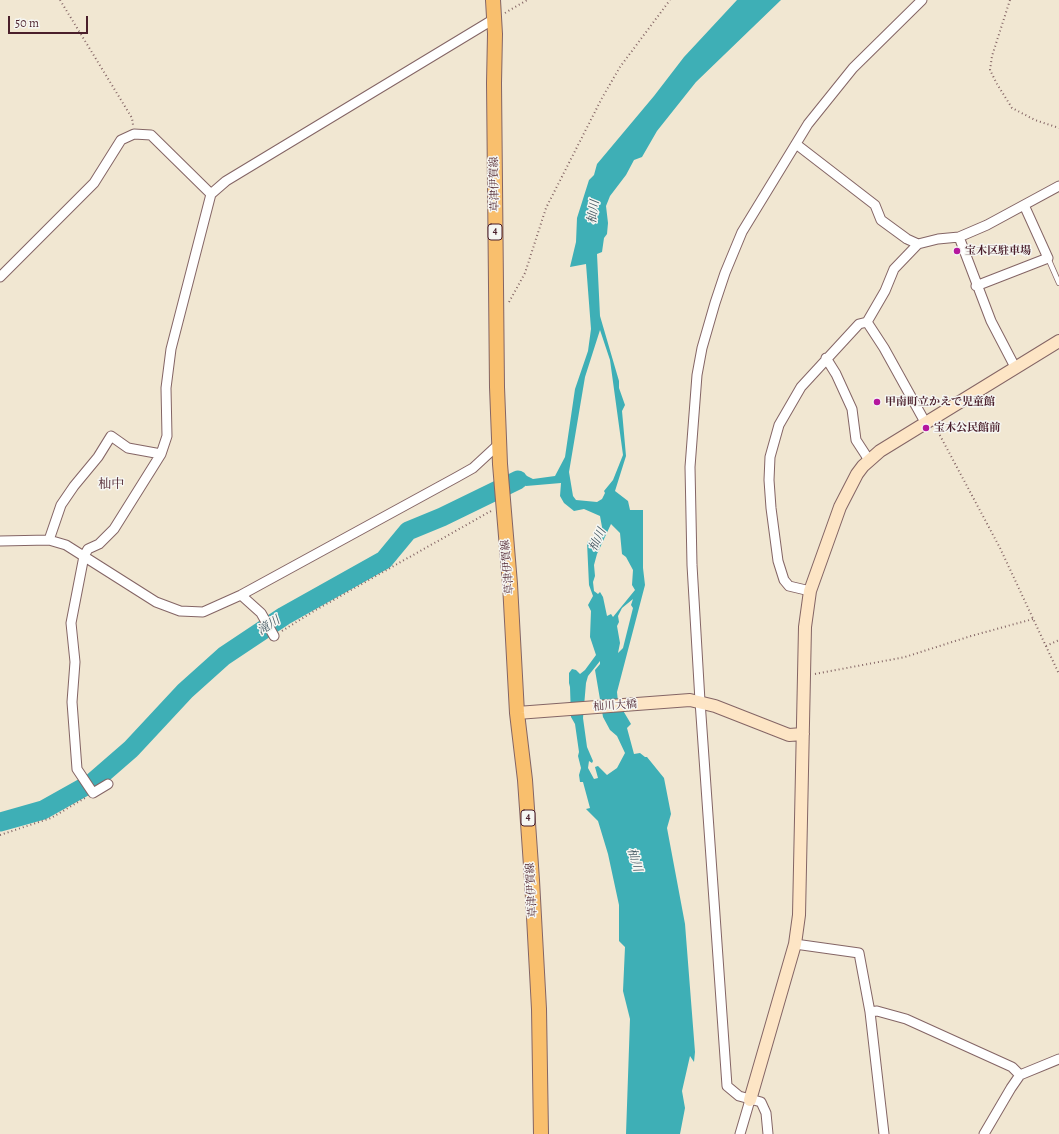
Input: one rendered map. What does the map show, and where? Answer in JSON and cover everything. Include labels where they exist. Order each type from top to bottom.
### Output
[{"type":"main road","name":"草津伊賀線","points":[[493,0],[497,387],[500,464],[510,584],[517,713],[525,780],[532,887],[539,1009],[541,1134]]},
{"type":"street","points":[[768,1134],[766,1113],[760,1102],[739,1096],[727,1086],[695,700],[690,515],[692,427],[697,375],[702,348],[715,304],[742,232],[808,124],[853,68],[922,0]]},
{"type":"street","points":[[108,784],[92,792],[78,773],[72,702],[76,662],[71,623],[84,556],[88,549],[99,544],[114,529],[161,454],[167,436],[166,388],[171,349],[211,194],[226,182],[494,19]]},
{"type":"street","points":[[0,277],[94,183],[121,140],[134,134],[151,135],[211,194]]},
{"type":"street","points":[[796,144],[875,205],[882,220],[907,239],[918,244]]},
{"type":"street","points":[[810,591],[789,586],[784,580],[778,561],[771,508],[769,464],[775,439],[786,412],[801,387],[826,358],[859,324],[867,322],[885,291],[894,269],[918,244],[938,239],[959,237],[1059,186]]},
{"type":"street","points":[[976,286],[1048,258],[1024,205]]},
{"type":"street","points":[[959,237],[976,286],[991,321],[1015,367]]},
{"type":"street","points":[[867,322],[928,420]]},
{"type":"street","points":[[740,1134],[795,944],[799,915],[805,626],[810,591],[845,494],[857,474],[869,460],[890,443],[1059,341]]},
{"type":"street","points":[[826,358],[836,374],[852,410],[856,440],[869,460]]},
{"type":"street","points":[[48,540],[62,505],[74,486],[98,457],[111,436],[128,448],[161,454]]},
{"type":"street","points":[[0,541],[48,540],[66,545],[134,590],[156,602],[180,611],[203,612],[241,595],[473,468],[500,443]]},
{"type":"street","points":[[241,595],[261,613],[273,634]]},
{"type":"street","points":[[695,700],[789,735],[803,734]]},
{"type":"street","name":"杣川大橋","points":[[517,713],[695,700]]},
{"type":"street","points":[[795,944],[859,953],[870,1012],[884,1134]]},
{"type":"street","points":[[870,1012],[877,1011],[906,1020],[1012,1067],[1020,1075]]},
{"type":"street","points":[[984,1134],[1013,1084],[1020,1075],[1059,1059]]},
{"type":"lane","points":[[1048,258],[1059,283]]},
{"type":"path","points":[[60,0],[132,118],[134,134]]},
{"type":"path","points":[[494,19],[527,0]]},
{"type":"path","points":[[507,304],[525,273],[546,208],[602,98],[620,67],[670,0]]},
{"type":"path","points":[[1010,0],[992,56],[990,70],[1012,108],[1035,120],[1059,128]]},
{"type":"path","points":[[928,420],[1000,548],[1059,674]]},
{"type":"path","points":[[273,634],[485,513],[503,505]]},
{"type":"path","points":[[804,676],[905,657],[971,636],[1033,619]]},
{"type":"path","points":[[1046,646],[1059,640]]},
{"type":"path","points":[[0,835],[51,818],[92,792]]},
{"type":"water","name":"杣川","points":[[737,0],[781,0],[696,82],[657,131],[642,157],[634,160],[626,175],[610,196],[606,206],[608,223],[607,234],[604,238],[602,252],[597,254],[600,316],[625,405],[622,411],[626,456],[615,491],[628,501],[630,510],[643,510],[643,568],[645,585],[617,692],[618,702],[631,724],[627,728],[634,754],[640,753],[647,757],[664,778],[671,814],[667,828],[685,924],[695,1052],[694,1062],[690,1056],[682,1091],[685,1108],[680,1134],[626,1134],[630,1019],[623,991],[625,947],[619,941],[619,905],[608,854],[598,821],[586,809],[590,808],[583,782],[580,782],[579,775],[581,768],[578,756],[579,752],[575,724],[571,717],[569,683],[569,673],[572,669],[576,670],[580,674],[585,670],[596,655],[590,637],[591,611],[588,605],[593,596],[589,585],[587,542],[599,537],[602,527],[600,516],[584,509],[574,511],[564,503],[560,496],[561,483],[526,486],[519,482],[491,496],[496,487],[523,474],[533,479],[555,476],[565,457],[575,389],[588,351],[591,329],[586,264],[570,267],[576,242],[577,218],[589,180],[594,175],[597,164],[654,96],[684,57]],"holes":[[[600,330],[610,360],[623,455],[613,480],[604,491],[605,493],[602,499],[597,502],[576,500],[573,496],[569,472],[585,377]],[[611,524],[620,533],[622,554],[626,557],[633,570],[632,585],[635,590],[613,617],[611,614],[607,616],[603,597],[600,592],[598,594],[594,591],[594,565],[597,554]],[[633,599],[631,605],[633,608],[623,648],[618,653],[620,643],[617,626],[619,622],[618,616],[622,608]],[[600,661],[600,664],[595,670],[603,717],[610,730],[617,736],[625,753],[617,768],[607,775],[598,766],[595,767],[598,778],[594,779],[588,768],[589,761],[592,763],[593,761],[587,747],[583,718],[588,676]]]},
{"type":"waterway","name":"滝川","points":[[0,822],[43,810],[93,782],[131,749],[185,691],[224,656],[284,616],[384,560],[408,531],[442,517],[518,480]]},
{"type":"place","name":"宝木区駐車場","points":[[957,251]]},
{"type":"place","name":"甲南町立かえで児童館","points":[[877,402]]},
{"type":"place","name":"宝木公民館前","points":[[926,428]]},
{"type":"district","name":"杣中","points":[[111,485]]}]
